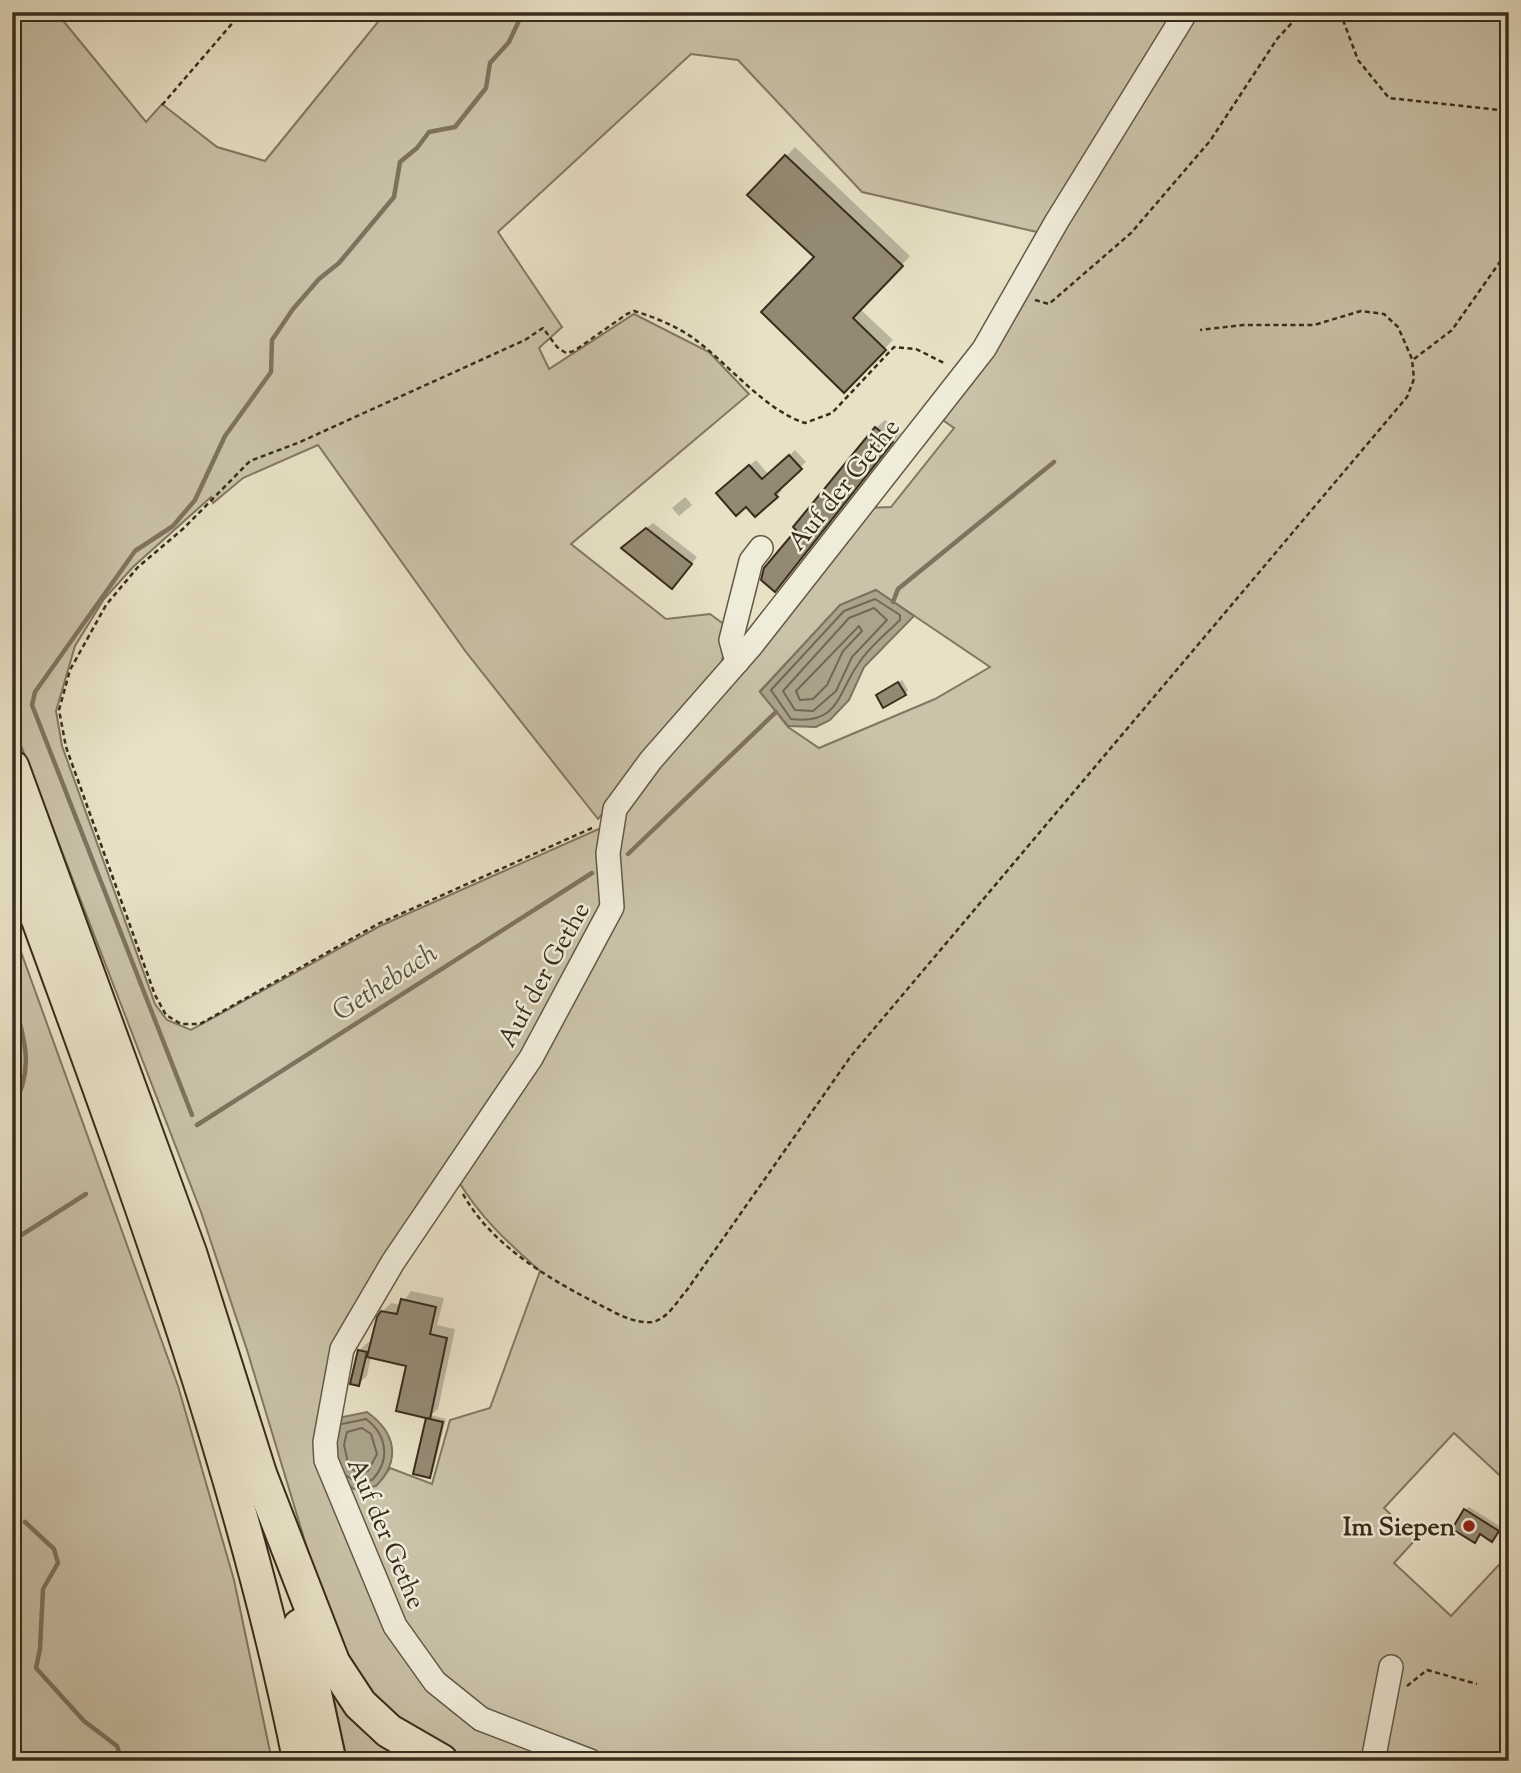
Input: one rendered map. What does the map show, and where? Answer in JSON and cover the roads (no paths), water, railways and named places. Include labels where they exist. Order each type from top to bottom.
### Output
[{"type":"highway","points":[[12,767],[190,1254],[260,1475],[306,1650],[329,1761]]},
{"type":"highway","points":[[12,847],[190,1351],[251,1554],[281,1667],[300,1761]]},
{"type":"highway","points":[[260,1475],[333,1663],[360,1703],[389,1731],[441,1761]]},
{"type":"highway","points":[[251,1554],[283,1761]]},
{"type":"street","name":"Auf der Gethe","points":[[590,1761],[481,1719],[435,1682],[395,1626],[326,1460],[325,1442],[342,1349],[393,1262],[531,1058],[612,907],[608,853],[615,809],[651,760],[737,662],[984,349],[1186,12]]},
{"type":"street","points":[[737,662],[731,640],[751,561],[761,548]]},
{"type":"street","points":[[1373,1761],[1391,1667]]},
{"type":"water","points":[[876,590],[914,616],[864,667],[849,700],[830,720],[816,727],[788,726],[760,692],[840,605]]},
{"type":"water","points":[[367,1412],[384,1428],[392,1446],[392,1456],[390,1466],[376,1486],[354,1489],[338,1479],[333,1419]]},
{"type":"waterway","points":[[192,1115],[32,705],[35,692],[135,551],[173,526],[195,500],[225,436],[271,372],[272,340],[293,309],[319,279],[339,263],[394,197],[400,162],[417,148],[429,132],[455,127],[486,88],[490,63],[509,42],[523,12]]},
{"type":"waterway","points":[[893,602],[898,589],[1054,462]]},
{"type":"waterway","points":[[628,854],[776,712]]},
{"type":"waterway","name":"Gethebach","points":[[197,1125],[592,873]]},
{"type":"waterway","points":[[12,997],[26,1053],[24,1080],[12,1108]]},
{"type":"waterway","points":[[12,1241],[86,1194]]},
{"type":"waterway","points":[[25,1522],[54,1549],[58,1563],[43,1589],[40,1649],[36,1668],[84,1721],[117,1746],[122,1761]]},
{"type":"place","name":"Im Siepen","points":[[1469,1526]]}]
